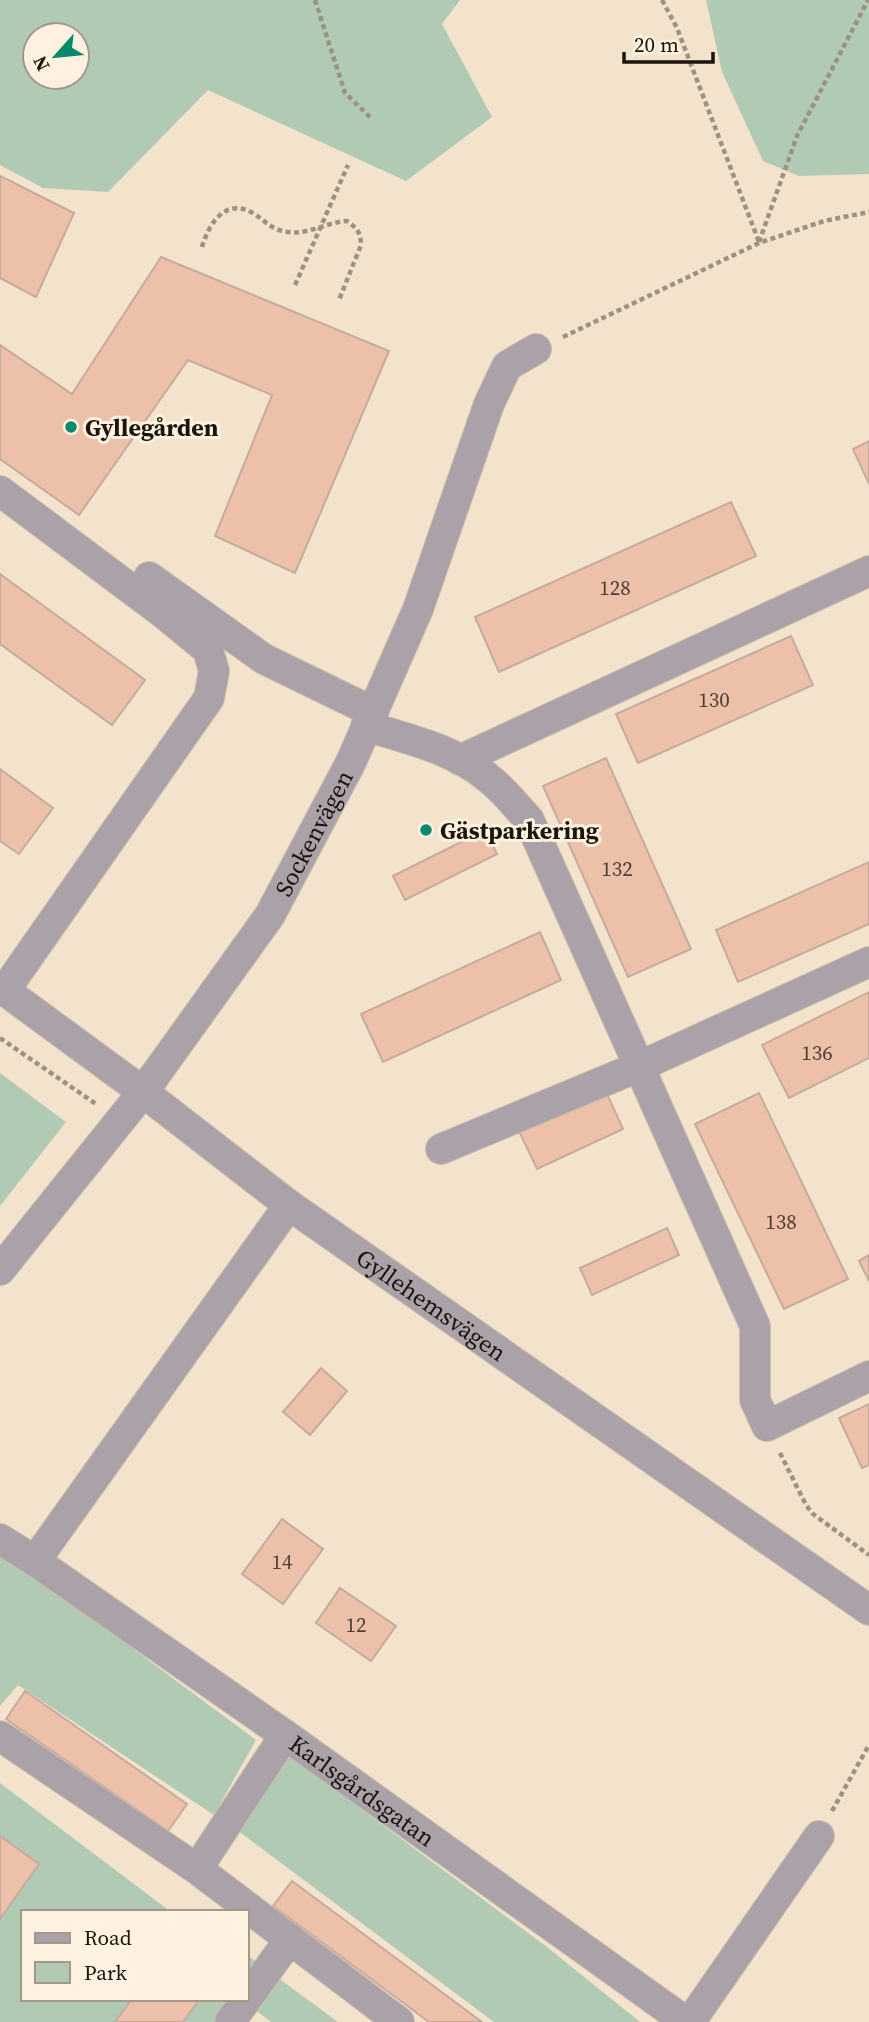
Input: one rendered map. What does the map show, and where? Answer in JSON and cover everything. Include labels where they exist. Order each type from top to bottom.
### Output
[{"type":"street","name":"Sockenvägen","points":[[0,1270],[143,1092],[270,915],[351,762],[418,609],[489,404],[507,366],[536,349]]},
{"type":"street","points":[[0,472],[264,659],[370,719],[460,760],[487,776],[529,820],[755,1326],[755,1399],[767,1426],[869,1376]]},
{"type":"street","points":[[0,491],[208,650],[214,671],[209,698],[2,988]]},
{"type":"street","points":[[460,760],[869,571]]},
{"type":"street","points":[[441,1149],[638,1066],[869,962]]},
{"type":"street","name":"Gyllehemsvägen","points":[[2,988],[289,1205],[869,1610]]},
{"type":"street","points":[[35,1561],[289,1205]]},
{"type":"street","name":"Karlsgårdsgatan","points":[[0,1539],[285,1735],[688,2022],[819,1836]]},
{"type":"street","points":[[197,1868],[285,1735]]},
{"type":"street","points":[[0,1736],[197,1868],[399,2022]]},
{"type":"street","points":[[248,1997],[290,1939]]},
{"type":"street","points":[[230,2022],[245,2001]]},
{"type":"path","points":[[316,0],[345,93],[371,118]]},
{"type":"path","points":[[662,0],[677,28],[759,243]]},
{"type":"path","points":[[759,243],[797,136],[868,0]]},
{"type":"path","points":[[295,285],[348,165]]},
{"type":"path","points":[[202,247],[215,219],[227,209],[238,208],[251,212],[276,231],[293,233],[347,221],[361,235],[361,245],[339,300]]},
{"type":"path","points":[[536,349],[621,312],[759,243],[824,221],[869,212]]},
{"type":"path","points":[[0,1038],[120,1121]]},
{"type":"path","points":[[767,1426],[813,1514],[869,1555]]},
{"type":"path","points":[[819,1836],[869,1745]]},
{"type":"green space","points":[[0,0],[460,0],[442,24],[492,117],[406,181],[208,90],[108,192],[43,188],[0,165]]},
{"type":"green space","points":[[706,0],[869,0],[869,174],[799,176],[763,161],[722,72]]},
{"type":"green space","points":[[0,1073],[66,1122],[0,1206]]},
{"type":"green space","points":[[0,1550],[256,1740],[214,1815],[18,1685],[0,1706]]},
{"type":"green space","points":[[283,1751],[547,1947],[640,2022],[494,2022],[233,1827]]},
{"type":"green space","points":[[0,1783],[168,1910],[21,1910],[21,2001],[234,2001],[219,2022],[0,2022]]},
{"type":"green space","points":[[248,1956],[338,2022],[271,2022],[244,2001],[248,2001]]},
{"type":"building","points":[[0,176],[74,213],[36,297],[0,278]]},
{"type":"building","name":"Gyllegården","points":[[161,257],[389,351],[295,573],[215,536],[272,395],[188,360],[79,515],[0,459],[0,345],[72,394]]},
{"type":"building","points":[[869,441],[869,484],[853,449]]},
{"type":"building","points":[[731,502],[756,556],[499,672],[475,617]]},
{"type":"building","points":[[0,574],[145,680],[112,725],[0,644]]},
{"type":"building","points":[[791,636],[813,685],[638,763],[616,714]]},
{"type":"building","points":[[606,758],[691,949],[628,977],[543,786]]},
{"type":"building","points":[[0,769],[53,808],[19,854],[0,841]]},
{"type":"building","points":[[485,830],[497,854],[405,900],[393,876]]},
{"type":"building","points":[[869,862],[869,924],[738,982],[716,930]]},
{"type":"building","points":[[540,932],[561,980],[383,1062],[361,1014]]},
{"type":"building","points":[[869,992],[869,1058],[789,1098],[762,1045]]},
{"type":"building","points":[[603,1085],[623,1129],[537,1169],[516,1125]]},
{"type":"building","points":[[759,1093],[848,1279],[784,1309],[695,1124]]},
{"type":"building","points":[[667,1228],[679,1255],[592,1295],[580,1268]]},
{"type":"building","points":[[869,1255],[869,1281],[859,1261]]},
{"type":"building","points":[[321,1368],[347,1391],[310,1435],[283,1412]]},
{"type":"building","points":[[869,1404],[869,1465],[862,1468],[839,1418]]},
{"type":"building","points":[[282,1519],[323,1549],[283,1604],[242,1574]]},
{"type":"building","points":[[340,1588],[396,1626],[371,1661],[316,1623]]},
{"type":"building","points":[[25,1691],[187,1804],[168,1831],[6,1719]]},
{"type":"building","points":[[0,1836],[39,1864],[0,1919]]},
{"type":"building","points":[[292,1881],[482,2022],[429,2022],[273,1906]]},
{"type":"building","points":[[131,2001],[199,2001],[183,2022],[115,2022]]},
{"type":"place","name":"Gyllegården","points":[[71,427]]},
{"type":"place","name":"Gästparkering","points":[[426,830]]}]
